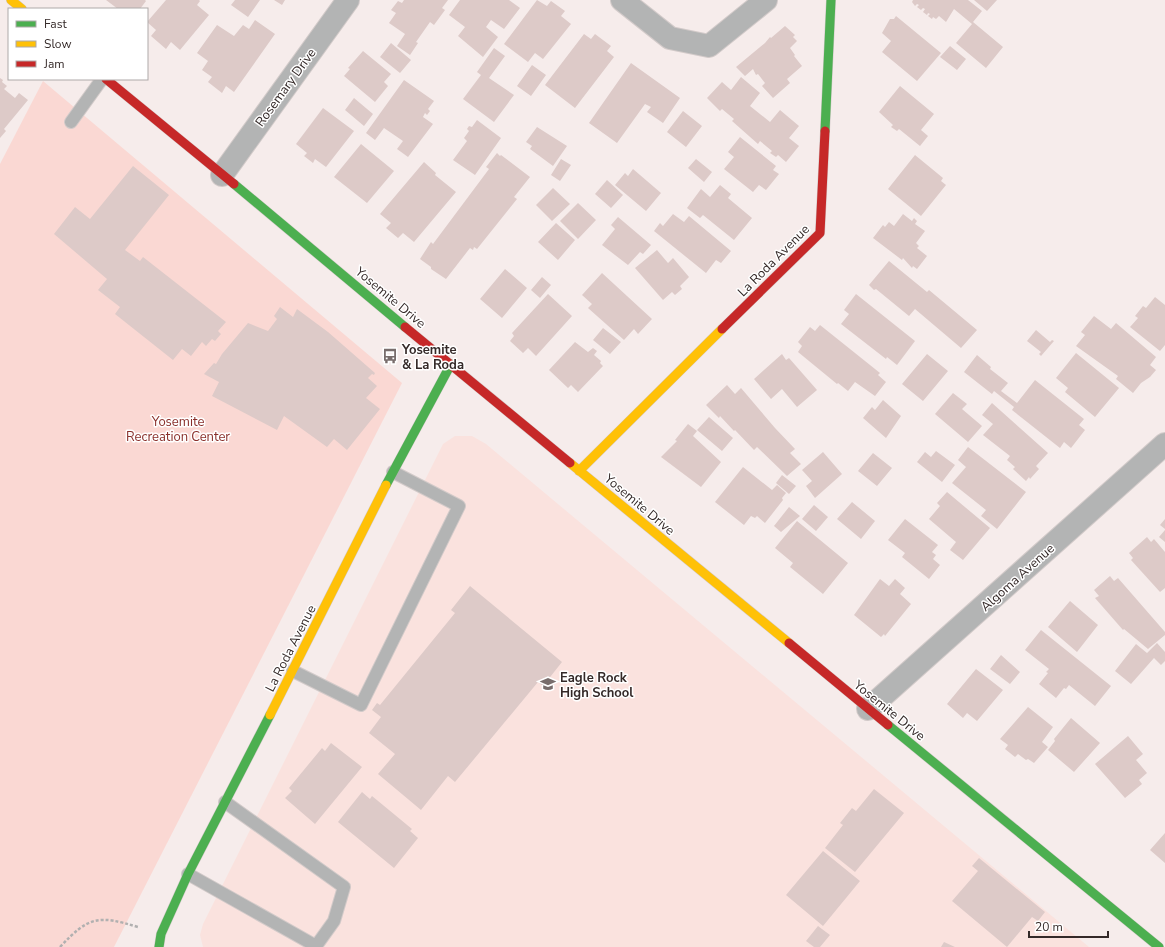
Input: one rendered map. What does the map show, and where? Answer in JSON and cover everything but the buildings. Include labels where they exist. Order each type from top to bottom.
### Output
[{"type":"street","name":"Rosemary Drive","points":[[222,175],[348,0]]},
{"type":"street","points":[[622,0],[670,38],[709,46],[766,0]]},
{"type":"street","name":"La Roda Avenue","points":[[579,471],[820,233],[831,0]]},
{"type":"street","name":"Yosemite Drive","points":[[107,80],[868,709],[1160,947]]},
{"type":"street","name":"La Roda Avenue","points":[[159,947],[161,934],[188,874],[293,671],[393,472],[451,364]]},
{"type":"street","name":"Algoma Avenue","points":[[868,709],[1165,444]]},
{"type":"lane","points":[[71,122],[101,80]]},
{"type":"lane","points":[[293,671],[361,705],[459,506],[393,472]]},
{"type":"lane","points":[[188,874],[316,946],[334,922],[344,887],[225,802]]},
{"type":"path","points":[[60,947],[75,931],[95,919],[111,919],[161,934]]},
{"type":"shaded area","name":"Eagle Rock High School","points":[[455,436],[472,436],[486,444],[1089,947],[203,947],[200,935],[203,924],[443,444]]},
{"type":"green space","name":"Yosemite Recreation Center","points":[[43,81],[402,383],[114,947],[0,947],[0,164]]},
{"type":"traffic: fast","points":[[825,131],[831,0]]},
{"type":"traffic: fast","points":[[234,184],[405,327]]},
{"type":"traffic: fast","points":[[386,485],[451,364]]},
{"type":"traffic: fast","points":[[159,947],[161,934],[188,874],[270,715]]},
{"type":"traffic: fast","points":[[888,725],[1159,947]]},
{"type":"traffic: slow","points":[[11,0],[21,8]]},
{"type":"traffic: slow","points":[[579,471],[722,329]]},
{"type":"traffic: slow","points":[[570,463],[789,643]]},
{"type":"traffic: slow","points":[[270,715],[386,485]]},
{"type":"traffic: jam","points":[[107,80],[234,184]]},
{"type":"traffic: jam","points":[[722,329],[820,233],[825,131]]},
{"type":"traffic: jam","points":[[405,327],[570,463]]},
{"type":"traffic: jam","points":[[789,643],[888,725]]},
{"type":"place","name":"Yosemite & La Roda","points":[[390,356]]},
{"type":"place","name":"Eagle Rock High School","points":[[548,684]]}]
